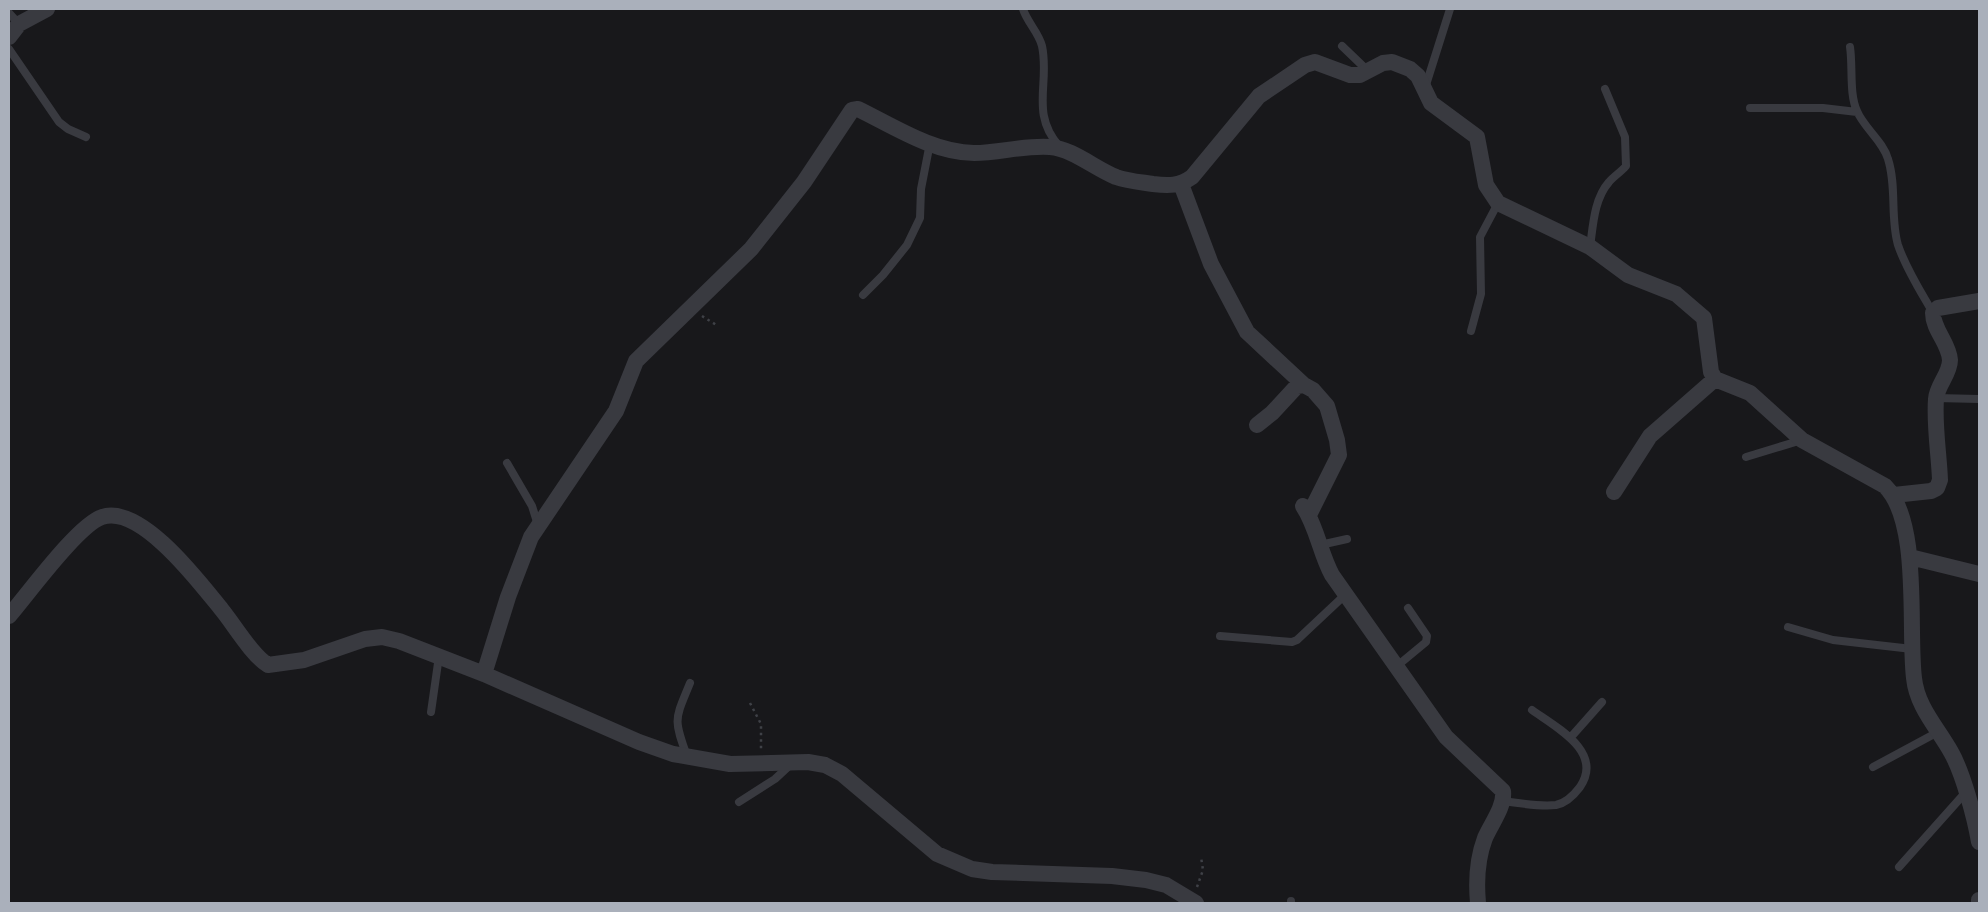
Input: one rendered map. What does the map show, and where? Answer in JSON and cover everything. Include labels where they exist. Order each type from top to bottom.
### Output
[{"type":"street","points":[[9,37],[14,18],[47,9]]},
{"type":"street","points":[[484,674],[519,565],[538,525],[616,411],[636,361],[751,249],[804,182],[852,110],[858,109],[930,143],[953,151],[974,153],[1050,147],[1064,151],[1115,176],[1130,181],[1169,186],[1181,184],[1192,177],[1258,96],[1305,65],[1315,62],[1350,75],[1360,75],[1383,63],[1392,62],[1410,69],[1418,76],[1431,103],[1438,111],[1477,137],[1486,185],[1498,203],[1590,247],[1619,270],[1676,294],[1698,310],[1704,318],[1711,372],[1715,379],[1750,393],[1802,440],[1885,486],[1894,495],[1910,557],[1912,649],[1917,695],[1956,764],[1979,842]]},
{"type":"street","points":[[1181,184],[1211,264],[1247,332],[1304,385],[1313,390],[1327,406],[1338,440],[1339,454],[1306,511],[1325,562],[1446,737],[1503,791],[1502,801],[1485,839],[1479,861],[1478,903]]},
{"type":"street","points":[[1894,495],[1930,491],[1937,488],[1940,480],[1936,398],[1939,384],[1950,362],[1949,354],[1933,320],[1933,313],[1938,308],[1979,302]]},
{"type":"street","points":[[1614,492],[1650,436],[1662,423],[1715,379]]},
{"type":"street","points":[[1257,425],[1272,413],[1297,386],[1304,385]]},
{"type":"street","points":[[9,616],[69,545],[91,524],[101,518],[115,514],[140,525],[198,580],[268,665],[304,660],[365,639],[382,637],[399,641],[484,674],[640,742],[687,758],[730,764],[762,765],[808,762],[825,766],[842,774],[937,854],[953,863],[972,869],[992,872],[1112,876],[1146,880],[1166,885],[1193,902]]},
{"type":"street","points":[[1910,557],[1979,574]]},
{"type":"lane","points":[[1023,9],[1042,47],[1042,104],[1045,126],[1064,151]]},
{"type":"lane","points":[[1424,90],[1450,9]]},
{"type":"lane","points":[[1342,46],[1367,70]]},
{"type":"lane","points":[[1850,47],[1853,67],[1853,99],[1857,112],[1888,156],[1894,184],[1898,245],[1933,313]]},
{"type":"lane","points":[[9,49],[59,122],[68,129],[86,137]]},
{"type":"lane","points":[[1590,247],[1600,196],[1609,182],[1618,176],[1626,166],[1625,137],[1605,89]]},
{"type":"lane","points":[[1750,108],[1823,108],[1857,112]]},
{"type":"lane","points":[[863,295],[883,275],[907,245],[920,218],[921,189],[930,143]]},
{"type":"lane","points":[[1471,331],[1482,294],[1480,237],[1483,228],[1498,203]]},
{"type":"lane","points":[[1936,398],[1979,398]]},
{"type":"lane","points":[[1746,457],[1802,440]]},
{"type":"lane","points":[[507,463],[532,506],[538,525]]},
{"type":"lane","points":[[1320,545],[1347,539]]},
{"type":"lane","points":[[1220,636],[1292,642],[1297,640],[1346,594]]},
{"type":"lane","points":[[1397,666],[1426,642],[1427,636],[1408,608]]},
{"type":"lane","points":[[1788,627],[1833,640],[1912,649]]},
{"type":"lane","points":[[431,712],[439,656]]},
{"type":"lane","points":[[687,758],[677,729],[676,717],[690,683]]},
{"type":"lane","points":[[1571,737],[1602,702]]},
{"type":"lane","points":[[1502,801],[1557,805],[1570,798],[1581,785],[1588,766],[1583,754],[1571,737],[1532,710]]},
{"type":"lane","points":[[1873,768],[1938,732]]},
{"type":"lane","points":[[739,802],[775,779],[791,763]]},
{"type":"lane","points":[[1899,868],[1965,793]]},
{"type":"path","points":[[750,703],[761,724],[762,765]]},
{"type":"path","points":[[1193,902],[1204,870],[1201,857]]}]
